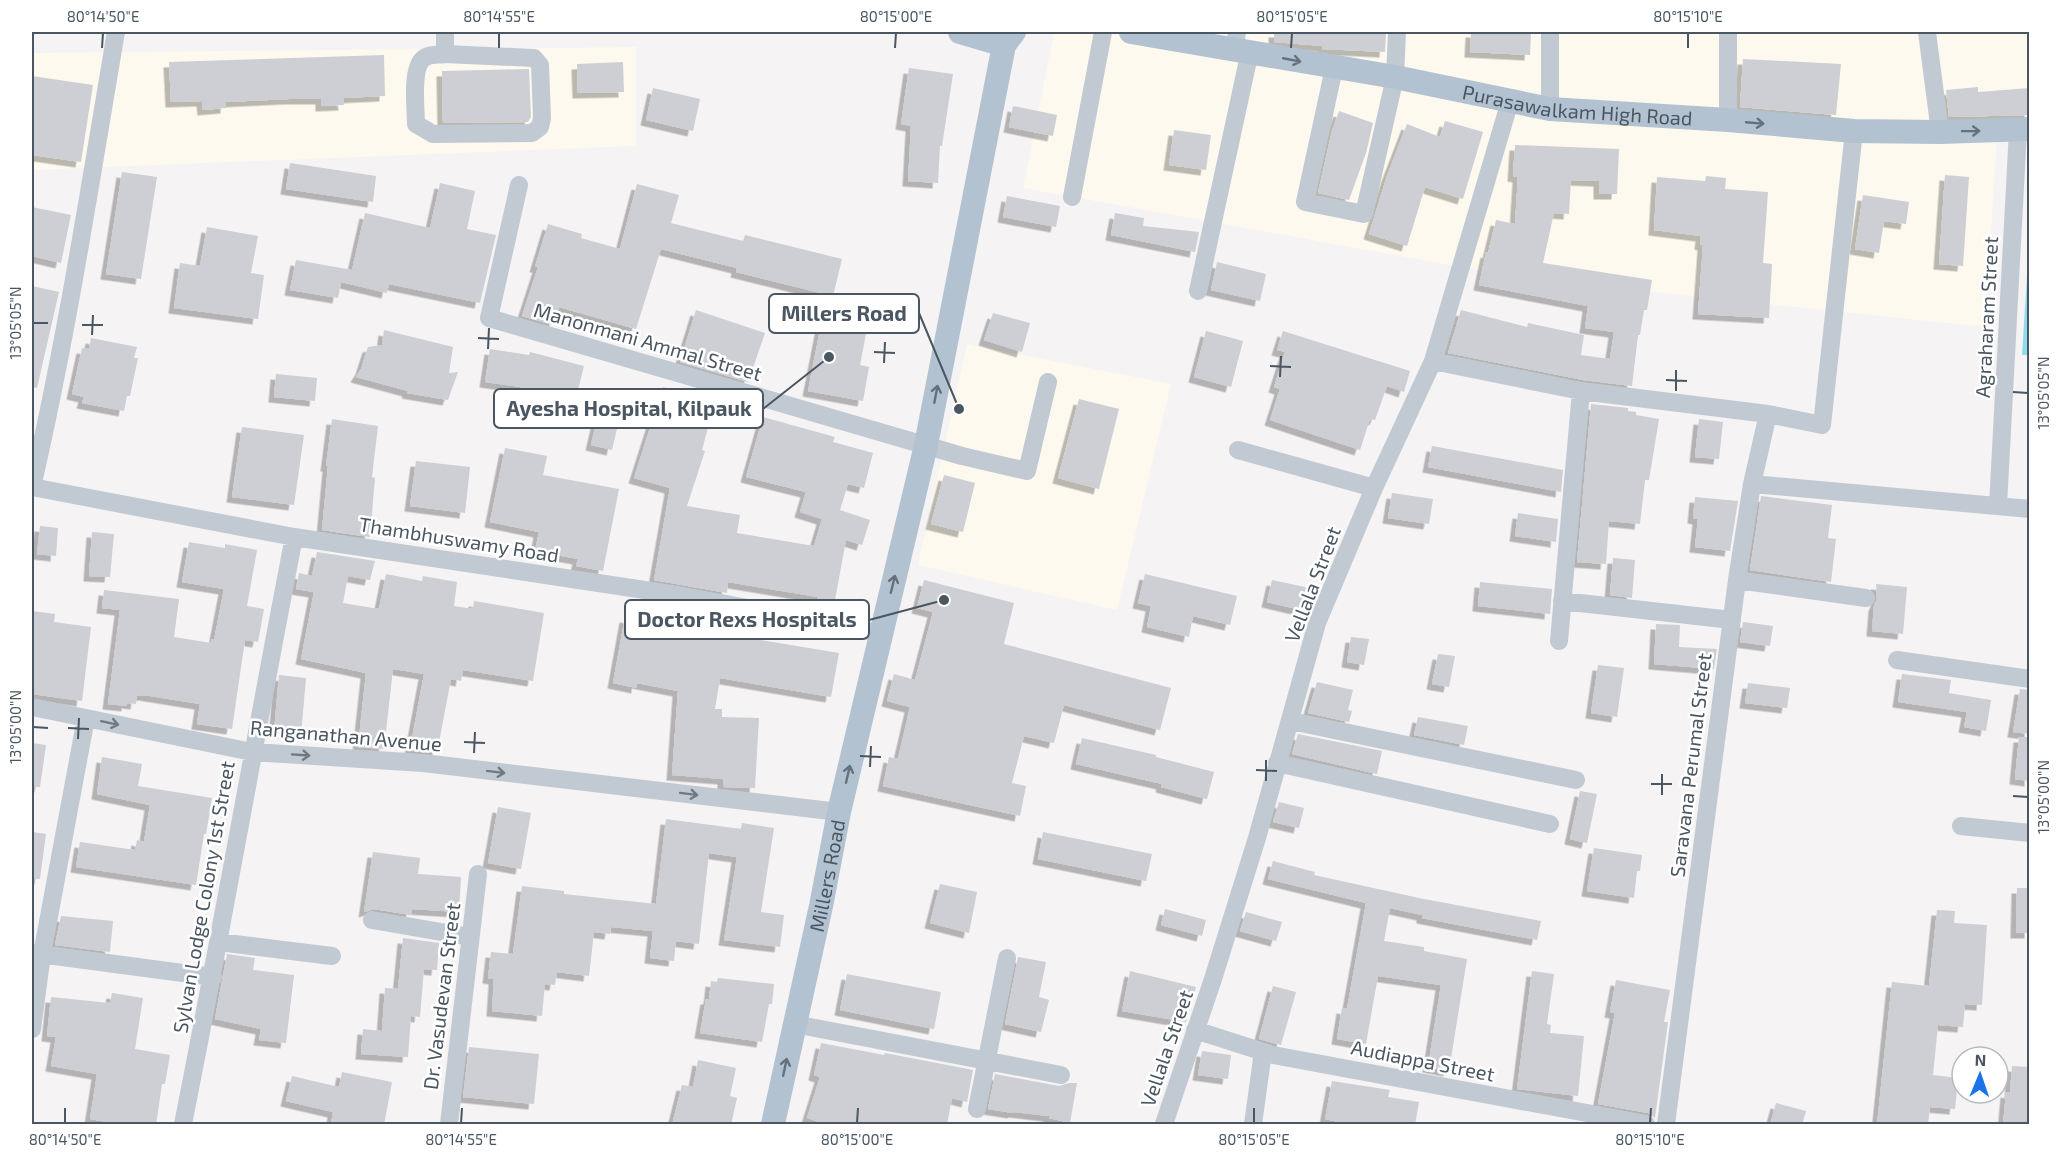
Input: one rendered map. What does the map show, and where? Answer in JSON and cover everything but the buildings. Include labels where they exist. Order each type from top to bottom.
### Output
[{"type":"main road","points":[[960,32],[1009,38]]},
{"type":"main road","name":"Purasawalkam High Road","points":[[1131,32],[1241,44],[1334,68],[1395,77],[1550,109],[1728,120],[1854,131],[1940,132],[2024,129]]},
{"type":"main road","name":"Millers Road","points":[[773,1125],[839,812],[926,445],[1009,38]]},
{"type":"street","points":[[32,487],[77,262],[116,32]]},
{"type":"street","points":[[445,32],[445,54]]},
{"type":"street","points":[[1072,196],[1103,32]]},
{"type":"street","points":[[1334,68],[1305,202],[1364,214],[1395,77],[1397,32]]},
{"type":"street","points":[[1550,32],[1550,109]]},
{"type":"street","points":[[1728,32],[1728,120]]},
{"type":"street","points":[[1927,32],[1940,132]]},
{"type":"street","points":[[1198,291],[1241,44]]},
{"type":"street","points":[[445,54],[534,58],[540,65],[542,118],[540,127],[532,133],[433,134],[416,124],[416,71],[426,56],[445,54]]},
{"type":"street","name":"Vellala Street","points":[[1164,1125],[1257,838],[1317,623],[1374,488],[1432,361],[1510,101]]},
{"type":"street","name":"Agraharam Street","points":[[1998,506],[2024,129]]},
{"type":"street","points":[[1432,361],[1581,391],[1768,414],[1822,425],[1854,131]]},
{"type":"street","name":"Manonmani Ammal Street","points":[[519,184],[489,318],[926,445]]},
{"type":"street","points":[[926,445],[1027,471],[1048,382]]},
{"type":"street","points":[[1559,641],[1581,391]]},
{"type":"street","name":"Saravana Perumal Street","points":[[1666,1125],[1737,580],[1752,484],[1768,414]]},
{"type":"street","points":[[1238,450],[1374,488]]},
{"type":"street","points":[[1752,484],[2030,509]]},
{"type":"street","name":"Thambhuswamy Road","points":[[32,487],[294,537],[678,595],[881,633]]},
{"type":"street","name":"Sylvan Lodge Colony 1st Street","points":[[183,1125],[213,977],[252,752],[294,537]]},
{"type":"street","points":[[1737,580],[1866,598]]},
{"type":"street","points":[[1562,601],[1732,620]]},
{"type":"street","points":[[1897,660],[2030,679]]},
{"type":"street","name":"Ranganathan Avenue","points":[[32,708],[252,752],[423,763],[839,812]]},
{"type":"street","points":[[32,1029],[37,953],[86,718]]},
{"type":"street","points":[[1291,721],[1576,780]]},
{"type":"street","points":[[1277,763],[1550,824]]},
{"type":"street","points":[[1961,826],[2030,833]]},
{"type":"street","name":"Dr. Vasudevan Street","points":[[449,1125],[478,874]]},
{"type":"street","points":[[372,920],[470,937]]},
{"type":"street","points":[[219,942],[332,956]]},
{"type":"street","points":[[37,953],[213,977]]},
{"type":"street","points":[[977,1109],[1007,958]]},
{"type":"street","points":[[794,1024],[987,1059],[1061,1075]]},
{"type":"street","name":"Audiappa Street","points":[[1195,1030],[1263,1052],[1646,1125]]},
{"type":"street","points":[[1253,1125],[1263,1052]]},
{"type":"shaded area","points":[[1054,32],[2029,32],[2029,116],[1998,121],[1985,327],[1528,279],[1023,188]]},
{"type":"shaded area","points":[[636,47],[636,146],[32,170],[32,53]]},
{"type":"shaded area","points":[[967,344],[1171,384],[1117,610],[918,565]]},
{"type":"water","points":[[2029,245],[2029,355],[2022,355]]},
{"type":"place","name":"Ayesha Hospital, Kilpauk","points":[[829,357]]},
{"type":"place","name":"Millers Road","points":[[959,409]]},
{"type":"place","name":"Doctor Rexs Hospitals","points":[[944,600]]}]
